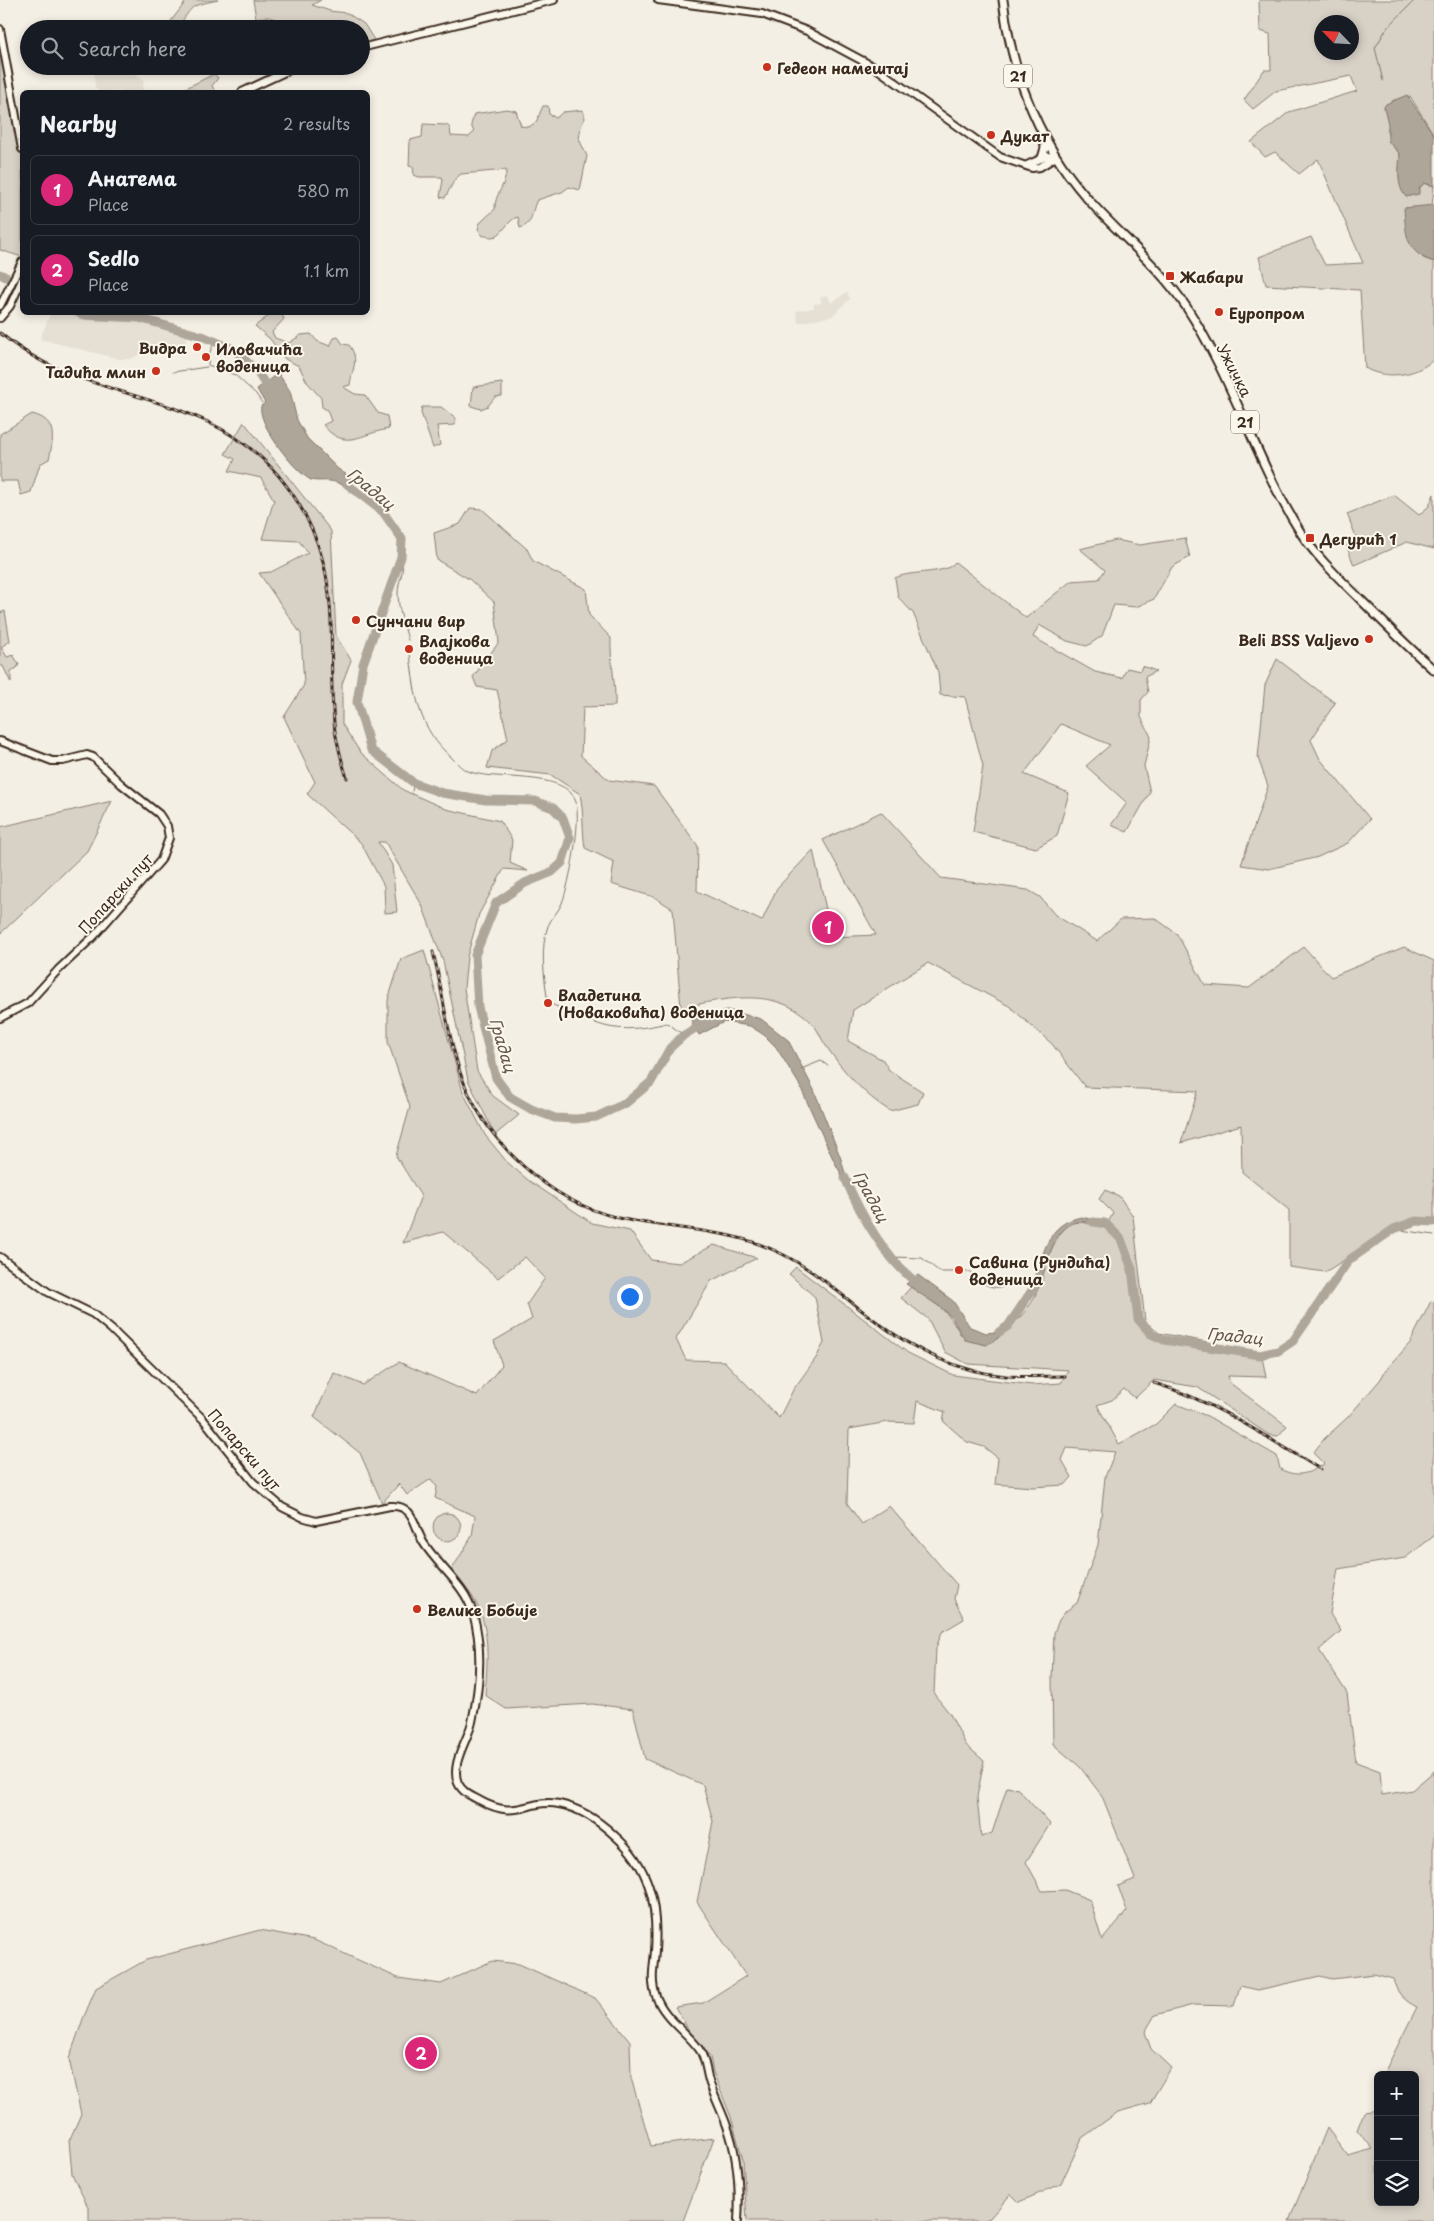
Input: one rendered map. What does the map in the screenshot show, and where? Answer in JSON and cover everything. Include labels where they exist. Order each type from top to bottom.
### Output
[{"type":"main road","name":"21","points":[[1003,0],[1014,64],[1028,103],[1056,157]]},
{"type":"main road","points":[[1042,130],[1045,148],[1042,158]]},
{"type":"main road","name":"Ужичка","points":[[1056,157],[1083,193],[1158,272],[1187,308],[1226,380],[1285,505],[1308,543],[1350,589],[1434,670]]},
{"type":"street","points":[[370,46],[554,0]]},
{"type":"street","points":[[658,0],[762,14],[814,34],[876,68],[1000,158],[1023,166],[1040,167],[1056,157]]},
{"type":"street","points":[[0,29],[20,138]]},
{"type":"street","points":[[246,90],[279,75]]},
{"type":"street","points":[[1023,166],[1051,155],[1056,157]]},
{"type":"street","points":[[0,306],[20,266]]},
{"type":"street","points":[[0,318],[16,295],[20,285]]},
{"type":"street","name":"Попарски пут","points":[[0,741],[52,761],[63,762],[85,756],[94,757],[121,784],[159,814],[167,826],[169,838],[162,860],[94,936],[58,970],[28,1003],[0,1018]]},
{"type":"street","name":"Попарски пут","points":[[0,1257],[48,1292],[93,1314],[111,1329],[198,1414],[253,1482],[282,1507],[302,1517],[316,1521],[390,1506],[401,1506],[410,1512],[428,1549],[470,1603],[478,1635],[480,1658],[477,1693],[470,1729],[456,1768],[458,1783],[467,1793],[498,1808],[514,1810],[554,1803],[582,1813],[618,1838],[638,1862],[648,1879],[652,1896],[656,1936],[653,1980],[656,1996],[670,2018],[702,2054],[711,2085],[728,2128],[735,2160],[739,2194],[738,2221]]},
{"type":"shaded area","points":[[187,0],[218,0],[192,8],[183,20],[172,20]]},
{"type":"shaded area","points":[[253,0],[321,0],[312,5],[330,11],[347,13],[358,20],[277,20],[269,17],[256,18]]},
{"type":"shaded area","points":[[1259,0],[1434,0],[1434,135],[1410,96],[1394,100],[1384,107],[1389,124],[1387,132],[1392,146],[1400,154],[1399,178],[1419,189],[1424,183],[1434,186],[1432,207],[1405,208],[1423,258],[1434,262],[1434,359],[1419,369],[1391,375],[1373,372],[1365,368],[1360,290],[1266,285],[1259,257],[1311,237],[1325,265],[1363,263],[1318,159],[1299,174],[1275,152],[1265,157],[1251,142],[1289,112],[1357,91],[1351,76],[1276,91],[1253,109],[1244,100],[1264,70],[1271,70],[1270,34],[1260,31]]},
{"type":"shaded area","points":[[0,30],[20,140],[20,256],[0,250]]},
{"type":"shaded area","points":[[94,75],[137,75],[144,81],[142,90],[98,90],[95,87]]},
{"type":"shaded area","points":[[212,75],[218,78],[212,86],[215,90],[182,90]]},
{"type":"shaded area","points":[[1407,95],[1434,135],[1434,186],[1424,183],[1419,189],[1419,194],[1406,197],[1399,182],[1400,154],[1388,141],[1388,124],[1384,107],[1386,104]]},
{"type":"shaded area","points":[[543,106],[548,106],[549,114],[556,118],[563,112],[583,110],[585,118],[581,126],[579,139],[587,156],[580,190],[569,187],[562,192],[537,200],[530,220],[525,226],[520,228],[518,217],[514,218],[495,237],[483,236],[478,229],[480,223],[495,209],[496,199],[505,180],[506,170],[461,174],[455,179],[445,198],[440,197],[442,177],[419,177],[414,175],[413,167],[409,166],[410,140],[422,137],[423,124],[447,125],[450,128],[451,136],[469,137],[474,132],[471,125],[474,114],[507,109],[516,111],[521,126],[529,127],[536,122]]},
{"type":"shaded area","points":[[1434,205],[1434,262],[1424,258],[1412,248],[1405,226],[1404,208]]},
{"type":"shaded area","points":[[847,292],[850,299],[832,316],[798,323],[796,311],[814,308],[814,304],[822,303],[820,297],[828,295],[831,303]]},
{"type":"shaded area","points":[[50,315],[82,315],[88,318],[145,321],[188,335],[183,350],[144,352],[130,359],[119,359],[40,339]]},
{"type":"shaded area","points":[[270,315],[282,315],[284,319],[272,332],[275,338],[289,343],[301,335],[311,334],[317,341],[330,346],[334,338],[338,337],[343,344],[349,345],[355,360],[350,385],[343,387],[355,394],[365,395],[378,413],[387,416],[389,429],[354,439],[339,438],[331,433],[323,425],[331,421],[327,410],[322,407],[321,398],[307,382],[299,366],[285,359],[270,339],[255,326]]},
{"type":"shaded area","points":[[278,373],[290,391],[297,420],[307,438],[338,469],[350,477],[355,491],[333,482],[311,480],[296,468],[278,447],[261,414],[261,406],[265,403],[257,389]]},
{"type":"shaded area","points":[[502,383],[502,396],[495,397],[488,406],[481,409],[471,406],[473,387]]},
{"type":"shaded area","points":[[422,407],[441,407],[456,418],[455,425],[437,426],[440,445],[433,448],[421,413]]},
{"type":"shaded area","points":[[32,414],[46,420],[50,425],[52,444],[49,459],[40,464],[31,492],[21,495],[18,481],[0,481],[0,434]]},
{"type":"shaded area","points":[[244,422],[331,531],[336,636],[351,660],[342,684],[342,724],[360,752],[403,790],[446,809],[500,821],[512,840],[510,863],[528,871],[504,869],[479,914],[467,957],[464,988],[477,1071],[493,1096],[519,1115],[495,1135],[468,1080],[443,961],[422,905],[385,842],[378,842],[392,865],[397,912],[385,913],[384,886],[361,843],[307,794],[315,782],[284,717],[304,685],[301,634],[259,573],[271,572],[308,553],[299,541],[262,539],[274,500],[261,478],[229,471],[235,459],[225,454]]},
{"type":"shaded area","points":[[1434,494],[1434,549],[1407,542],[1354,565],[1346,545],[1357,539],[1347,514],[1394,495],[1419,515],[1429,506]]},
{"type":"shaded area","points":[[470,508],[482,509],[527,549],[533,561],[586,589],[589,615],[611,638],[615,706],[583,707],[581,756],[609,780],[654,786],[698,846],[697,891],[762,921],[777,888],[813,850],[832,937],[876,935],[823,840],[881,812],[941,878],[1028,890],[1040,897],[1055,915],[1097,941],[1121,919],[1155,918],[1177,934],[1205,985],[1249,988],[1304,947],[1331,977],[1404,947],[1434,961],[1434,1222],[1416,1221],[1394,1229],[1325,1272],[1289,1267],[1289,1210],[1242,1172],[1241,1125],[1181,1143],[1198,1091],[1085,1087],[1052,1044],[1009,1006],[928,963],[853,1010],[848,1041],[883,1060],[889,1070],[923,1092],[918,1104],[890,1111],[871,1097],[847,1074],[826,1046],[816,1028],[798,1011],[767,999],[750,998],[715,1001],[681,1008],[673,909],[654,897],[611,884],[614,862],[585,848],[580,794],[551,775],[487,768],[492,751],[508,739],[497,690],[477,687],[473,677],[499,642],[494,602],[469,579],[437,560],[434,533],[460,524]]},
{"type":"shaded area","points":[[1185,538],[1190,557],[1172,567],[1154,599],[1136,607],[1114,605],[1102,636],[1087,646],[1067,641],[1039,625],[1033,637],[1095,672],[1122,678],[1127,668],[1140,671],[1142,666],[1156,671],[1145,677],[1148,692],[1141,700],[1141,717],[1151,737],[1144,766],[1150,792],[1127,832],[1111,825],[1127,803],[1086,766],[1110,745],[1061,724],[1024,774],[1069,793],[1057,836],[1036,848],[973,832],[983,766],[965,697],[940,695],[938,672],[913,613],[898,597],[895,578],[937,571],[951,566],[955,562],[1026,618],[1071,581],[1099,579],[1105,570],[1080,549],[1116,540],[1140,545]]},
{"type":"shaded area","points":[[5,611],[10,641],[1,647],[7,657],[13,655],[19,664],[17,668],[11,671],[11,683],[3,666],[0,666],[0,613]]},
{"type":"shaded area","points":[[1277,659],[1335,703],[1311,740],[1320,759],[1370,819],[1348,843],[1318,857],[1269,869],[1241,865],[1268,786],[1258,758],[1265,685]]},
{"type":"shaded area","points":[[112,801],[87,851],[0,934],[0,827]]},
{"type":"shaded area","points":[[424,950],[463,1092],[485,1135],[507,1162],[528,1180],[592,1223],[630,1231],[651,1260],[679,1263],[714,1245],[757,1258],[711,1281],[676,1339],[686,1360],[724,1361],[779,1418],[793,1390],[816,1358],[824,1343],[815,1297],[789,1274],[796,1267],[908,1353],[953,1375],[1032,1385],[1061,1383],[1068,1370],[968,1364],[945,1352],[928,1319],[901,1298],[911,1287],[945,1312],[960,1334],[997,1339],[1018,1319],[1032,1302],[1055,1241],[1062,1231],[1069,1225],[1078,1222],[1105,1228],[1113,1213],[1099,1199],[1105,1190],[1119,1196],[1133,1216],[1145,1321],[1159,1333],[1261,1352],[1266,1377],[1228,1376],[1230,1383],[1287,1426],[1278,1436],[1269,1435],[1197,1387],[1154,1380],[1135,1398],[1124,1389],[1112,1400],[1097,1405],[1119,1444],[1156,1424],[1176,1404],[1207,1416],[1277,1456],[1280,1469],[1286,1472],[1303,1474],[1313,1470],[1324,1464],[1313,1453],[1324,1439],[1348,1417],[1410,1343],[1431,1301],[1434,1302],[1434,1536],[1405,1558],[1338,1569],[1330,1614],[1341,1631],[1319,1650],[1347,1693],[1356,1762],[1380,1771],[1382,1795],[1412,1790],[1434,1771],[1434,2221],[1289,2221],[1327,2128],[1348,2156],[1373,2149],[1357,2130],[1364,2112],[1374,2111],[1374,2206],[1419,2206],[1419,2071],[1385,2071],[1417,2007],[1401,1996],[1393,1979],[1374,1974],[1332,1979],[1320,1976],[1258,1990],[1240,1986],[1234,2006],[1193,2005],[1155,2015],[1145,2032],[1151,2049],[1171,2068],[1150,2103],[1118,2112],[1082,2138],[1061,2184],[1019,2202],[1011,2194],[990,2218],[982,2221],[747,2221],[743,2160],[731,2117],[713,2072],[710,2057],[693,2037],[675,2007],[703,2003],[746,1976],[697,1902],[713,1821],[703,1785],[645,1759],[633,1709],[592,1704],[506,1709],[485,1695],[487,1650],[481,1616],[472,1596],[451,1571],[472,1536],[475,1516],[435,1498],[437,1487],[431,1479],[407,1495],[399,1484],[382,1503],[360,1453],[314,1417],[334,1373],[363,1385],[399,1362],[477,1396],[502,1365],[494,1341],[532,1319],[527,1304],[545,1278],[525,1257],[498,1278],[443,1232],[403,1243],[421,1196],[396,1156],[410,1107],[388,1042],[388,1000],[401,959]],"holes":[[[917,1401],[945,1412],[943,1421],[967,1442],[984,1447],[998,1458],[995,1484],[1032,1487],[1065,1485],[1072,1477],[1062,1460],[1067,1448],[1115,1452],[1105,1477],[1098,1545],[1077,1603],[1066,1611],[1059,1620],[1054,1633],[1052,1678],[1053,1744],[1080,1767],[1102,1796],[1135,1879],[1118,1886],[1127,1911],[1102,1940],[1090,1900],[1065,1890],[1042,1891],[1026,1862],[1050,1824],[1018,1789],[1007,1787],[992,1833],[981,1837],[977,1797],[984,1761],[966,1745],[950,1714],[934,1694],[936,1648],[942,1632],[964,1619],[954,1599],[957,1585],[889,1506],[862,1524],[847,1503],[849,1429],[888,1422],[914,1423]]]},
{"type":"shaded area","points":[[727,1010],[761,1019],[788,1040],[814,1090],[841,1159],[849,1188],[834,1161],[799,1084],[776,1047],[764,1035],[750,1026],[724,1022],[699,1035],[691,1020]]},
{"type":"shaded area","points":[[1082,1217],[1105,1223],[1077,1222],[1068,1226],[1056,1240],[1051,1250],[1039,1288],[1032,1286],[1047,1243],[1053,1234],[1060,1226]]},
{"type":"shaded area","points":[[918,1275],[953,1301],[970,1327],[986,1333],[995,1332],[1008,1326],[997,1339],[986,1345],[965,1340],[952,1318],[943,1309],[906,1284]]},
{"type":"shaded area","points":[[447,1513],[457,1517],[461,1527],[457,1537],[447,1541],[437,1537],[433,1527],[437,1517]]},
{"type":"shaded area","points":[[260,1930],[314,1940],[398,1978],[441,1984],[492,1961],[519,1964],[595,1998],[630,2041],[631,2078],[651,2146],[714,2138],[683,2221],[89,2221],[89,2209],[72,2174],[69,2141],[81,2114],[69,2059],[96,1988],[146,1960]]},
{"type":"waterway","points":[[1383,81],[1375,48],[1387,28],[1415,0]]},
{"type":"waterway","name":"Градац","points":[[0,274],[20,284]]},
{"type":"waterway","name":"Градац","points":[[82,315],[139,318],[202,336],[235,350],[258,373],[270,392]]},
{"type":"waterway","points":[[208,364],[210,352],[215,341]]},
{"type":"waterway","points":[[208,365],[235,375],[256,394],[262,403]]},
{"type":"waterway","points":[[173,372],[207,367]]},
{"type":"waterway","name":"Градац","points":[[347,484],[383,512],[402,539],[401,557],[363,664],[357,702],[371,750],[414,783],[442,793],[486,800],[535,801],[553,808],[563,818],[570,838],[562,863],[552,872],[525,883],[496,903],[475,955],[478,1007],[496,1078],[510,1097],[531,1109],[555,1118],[576,1119],[596,1117],[626,1103],[651,1082],[670,1048],[684,1035],[704,1023]]},
{"type":"waterway","points":[[401,557],[403,567],[398,588],[398,599],[408,640]]},
{"type":"waterway","points":[[410,654],[417,698],[425,723],[432,736],[460,766],[479,774],[528,778],[559,785],[570,792],[576,802],[576,838],[568,881],[561,906],[548,926],[544,943],[543,961],[547,997],[549,1003],[560,1008]]},
{"type":"waterway","points":[[412,791],[414,783]]},
{"type":"waterway","points":[[571,1011],[608,1027],[628,1029],[667,1023],[684,1035]]},
{"type":"waterway","points":[[801,1069],[821,1061],[828,1066]]},
{"type":"waterway","name":"Градац","points":[[845,1178],[859,1208],[876,1237],[897,1264],[921,1286]]},
{"type":"waterway","name":"Градац","points":[[1093,1222],[1105,1223],[1121,1239],[1132,1269],[1138,1319],[1151,1334],[1164,1340],[1260,1355],[1278,1351],[1293,1341],[1349,1260],[1394,1229],[1416,1221],[1434,1222]]},
{"type":"waterway","points":[[1394,1229],[1434,1235]]},
{"type":"waterway","points":[[893,1257],[922,1258],[940,1272],[970,1272],[986,1285],[993,1287],[1034,1283]]},
{"type":"waterway","name":"Градац","points":[[999,1332],[1008,1326],[1037,1283],[1039,1277]]},
{"type":"railway","points":[[0,333],[33,356],[68,373],[178,410],[214,425],[247,446],[278,475],[299,504],[310,525],[319,547],[327,579],[330,601],[335,731],[347,778]]},
{"type":"railway","points":[[433,952],[452,1045],[461,1075],[472,1100],[486,1123],[503,1145],[522,1165],[544,1183],[568,1198],[593,1210],[619,1218],[740,1238],[778,1252],[804,1266],[903,1340],[953,1364],[970,1370],[1006,1376],[1065,1376]]},
{"type":"railway","points":[[1154,1383],[1219,1410],[1260,1432],[1320,1469]]},
{"type":"place","name":"Гедеон намештај","points":[[767,67]]},
{"type":"place","name":"Дукат","points":[[991,135]]},
{"type":"place","name":"Жабари","points":[[1170,276]]},
{"type":"place","name":"Еуропром","points":[[1219,312]]},
{"type":"place","name":"Видра","points":[[197,347]]},
{"type":"place","name":"Иловачића воденица","points":[[206,357]]},
{"type":"place","name":"Тадића млин","points":[[156,371]]},
{"type":"place","name":"Дегурић 1","points":[[1310,538]]},
{"type":"place","name":"Сунчани вир","points":[[356,620]]},
{"type":"place","name":"Beli BSS Valjevo","points":[[1369,639]]},
{"type":"place","name":"Влајкова воденица","points":[[409,649]]},
{"type":"place","name":"Анатема","points":[[828,927]]},
{"type":"place","name":"Владетина (Новаковића) воденица","points":[[548,1003]]},
{"type":"place","name":"Савина (Рундића) воденица","points":[[959,1270]]},
{"type":"place","name":"Велике Бобије","points":[[417,1609]]},
{"type":"place","name":"Sedlo","points":[[421,2053]]}]
